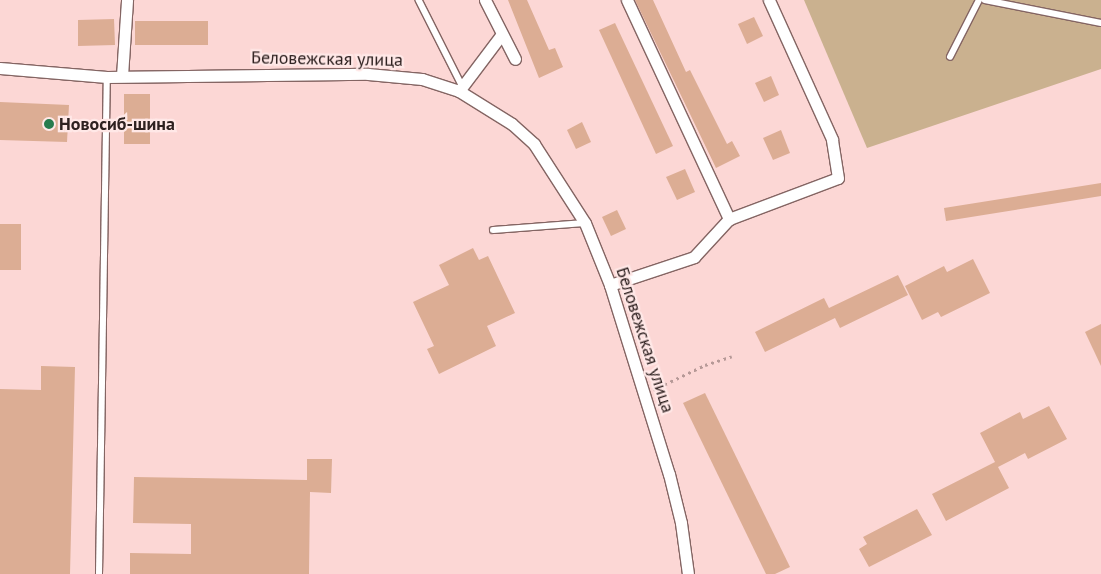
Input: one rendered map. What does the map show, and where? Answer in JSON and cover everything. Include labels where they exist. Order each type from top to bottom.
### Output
[{"type":"street","points":[[122,76],[127,0]]},
{"type":"street","points":[[485,0],[515,59]]},
{"type":"street","points":[[627,0],[729,219]]},
{"type":"street","points":[[610,286],[694,256],[729,219],[838,178],[832,140],[769,0]]},
{"type":"street","points":[[461,88],[502,34]]},
{"type":"street","name":"Беловежская улица","points":[[0,68],[107,76],[368,74],[422,80],[461,88],[512,124],[534,144],[585,223],[610,286],[669,474],[681,523],[688,574]]},
{"type":"lane","points":[[419,0],[461,88]]},
{"type":"lane","points":[[950,57],[979,0]]},
{"type":"lane","points":[[985,0],[1101,23]]},
{"type":"lane","points":[[99,574],[107,76]]},
{"type":"lane","points":[[493,230],[585,223]]},
{"type":"path","points":[[666,384],[705,365],[732,356]]},
{"type":"shaded area","points":[[804,0],[1101,0],[1101,69],[867,148]]},
{"type":"building","points":[[508,0],[527,0],[549,50],[555,48],[563,67],[539,78]]},
{"type":"building","points":[[635,0],[653,0],[686,72],[690,70],[727,144],[732,141],[740,156],[716,168]]},
{"type":"building","points":[[754,17],[763,36],[747,44],[738,24]]},
{"type":"building","points":[[114,19],[115,45],[78,46],[78,20]]},
{"type":"building","points":[[135,21],[208,21],[208,45],[135,45]]},
{"type":"building","points":[[615,23],[673,146],[656,154],[599,30]]},
{"type":"building","points":[[771,76],[779,95],[764,102],[755,83]]},
{"type":"building","points":[[124,94],[150,94],[150,144],[124,144]]},
{"type":"building","points":[[0,102],[69,105],[67,142],[0,140]]},
{"type":"building","points":[[582,122],[591,142],[576,149],[567,130]]},
{"type":"building","points":[[781,130],[790,153],[773,160],[763,138]]},
{"type":"building","points":[[685,169],[695,192],[677,200],[666,177]]},
{"type":"building","points":[[1101,183],[1101,196],[946,221],[944,208]]},
{"type":"building","points":[[617,210],[626,229],[611,236],[602,217]]},
{"type":"building","points":[[0,224],[21,224],[21,270],[0,270]]},
{"type":"building","points":[[473,248],[479,260],[488,256],[515,313],[487,326],[496,346],[439,374],[427,349],[434,346],[413,302],[449,285],[439,265]]},
{"type":"building","points":[[973,259],[990,293],[941,317],[938,312],[922,320],[905,286],[944,266],[947,272]]},
{"type":"building","points":[[898,275],[908,295],[840,328],[835,318],[765,352],[755,332],[824,298],[829,308]]},
{"type":"building","points":[[1101,324],[1101,366],[1085,332]]},
{"type":"building","points":[[41,366],[75,367],[70,574],[0,574],[0,389],[41,390]]},
{"type":"building","points":[[705,393],[790,567],[775,574],[766,574],[683,403]]},
{"type":"building","points":[[1049,406],[1067,439],[1028,459],[1025,453],[998,467],[1009,488],[946,521],[932,494],[995,462],[980,433],[1020,412],[1023,419]]},
{"type":"building","points":[[307,459],[332,459],[331,493],[310,492],[309,574],[130,574],[130,553],[191,554],[191,524],[133,523],[134,477],[307,480]]},
{"type":"building","points":[[917,509],[932,535],[869,567],[859,549],[867,544],[863,537]]},
{"type":"place","name":"Новосиб-шина","points":[[49,124]]}]
